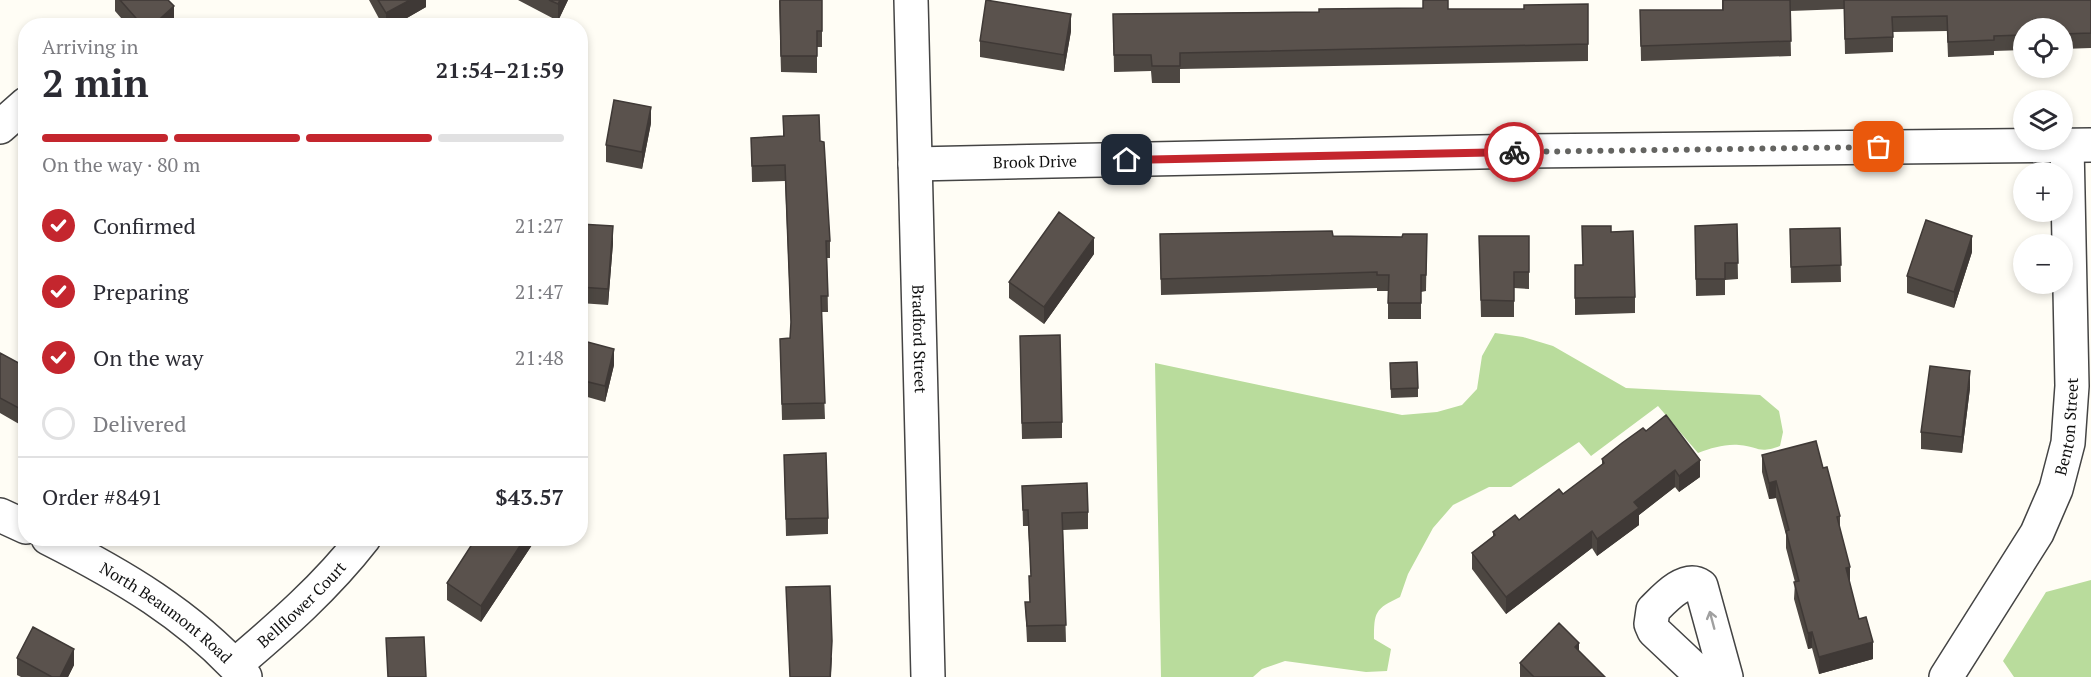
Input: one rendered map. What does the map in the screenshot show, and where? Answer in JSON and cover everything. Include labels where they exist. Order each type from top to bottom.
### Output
[{"type":"street","name":"Bradford Street","points":[[911,0],[928,677]]},
{"type":"street","points":[[0,127],[18,111]]},
{"type":"street","name":"Brook Drive","points":[[915,164],[1515,152],[2079,145]]},
{"type":"street","name":"Benton Street","points":[[1946,677],[2037,533],[2056,489],[2067,443],[2072,386],[2079,145]]},
{"type":"street","points":[[0,515],[18,523]]},
{"type":"street","name":"North Beaumont Road","points":[[63,546],[138,586],[215,645],[240,671]]},
{"type":"street","name":"Bellflower Court","points":[[240,671],[346,562],[358,546]]},
{"type":"street","points":[[1703,677],[1654,631],[1651,624],[1653,610],[1681,586],[1690,582],[1701,586],[1726,677]]},
{"type":"green space","points":[[1495,333],[1523,337],[1553,346],[1626,388],[1760,395],[1779,411],[1783,432],[1780,446],[1763,450],[1728,445],[1698,453],[1658,406],[1591,456],[1579,442],[1511,487],[1489,487],[1453,505],[1433,528],[1408,574],[1400,597],[1381,608],[1376,617],[1374,639],[1391,649],[1387,671],[1366,672],[1285,661],[1262,669],[1253,677],[1161,677],[1155,363],[1402,415],[1437,412],[1462,405],[1477,389],[1482,356]]},
{"type":"green space","points":[[2091,580],[2091,677],[2014,677],[2003,661],[2046,592]]},
{"type":"building","points":[[120,0],[168,0],[174,6],[161,18],[136,18]]},
{"type":"building","points":[[378,0],[410,0],[386,13]]},
{"type":"building","points":[[780,0],[822,0],[822,31],[817,31],[817,56],[781,56]]},
{"type":"building","points":[[986,0],[1071,14],[1064,55],[980,41]]},
{"type":"building","points":[[1423,0],[1448,0],[1448,9],[1524,9],[1524,5],[1588,4],[1588,44],[1180,53],[1180,66],[1152,66],[1151,55],[1114,55],[1113,14],[1319,12],[1319,9],[1423,8]]},
{"type":"building","points":[[1723,0],[1790,0],[1791,41],[1641,46],[1640,10],[1723,10]]},
{"type":"building","points":[[1844,0],[2091,0],[2091,33],[2073,34],[2073,18],[2013,18],[2013,35],[1994,36],[1994,40],[1948,42],[1947,16],[1892,17],[1893,37],[1845,39]]},
{"type":"building","points":[[614,100],[651,107],[642,152],[606,145]]},
{"type":"building","points":[[819,115],[820,141],[824,142],[830,241],[826,241],[828,296],[821,296],[825,403],[782,404],[780,339],[790,338],[791,322],[785,165],[752,166],[751,138],[784,136],[783,116]]},
{"type":"building","points":[[1059,212],[1094,238],[1044,307],[1009,282]]},
{"type":"building","points":[[1926,220],[1972,236],[1954,292],[1907,276]]},
{"type":"building","points":[[588,224],[613,226],[608,289],[588,288]]},
{"type":"building","points":[[1737,224],[1738,263],[1725,263],[1725,279],[1696,279],[1695,226]]},
{"type":"building","points":[[1582,226],[1611,226],[1611,232],[1633,231],[1635,297],[1575,298],[1575,265],[1583,265]]},
{"type":"building","points":[[1840,228],[1841,265],[1791,267],[1790,229]]},
{"type":"building","points":[[1332,231],[1333,236],[1402,237],[1403,234],[1427,234],[1426,275],[1421,275],[1421,303],[1388,303],[1389,275],[1377,275],[1377,272],[1161,279],[1160,234]]},
{"type":"building","points":[[1479,236],[1529,236],[1529,272],[1514,272],[1514,301],[1481,300]]},
{"type":"building","points":[[1060,335],[1062,422],[1022,423],[1020,336]]},
{"type":"building","points":[[588,342],[614,349],[605,386],[588,382]]},
{"type":"building","points":[[0,353],[18,363],[18,408],[0,398]]},
{"type":"building","points":[[1417,362],[1418,388],[1391,389],[1390,363]]},
{"type":"building","points":[[1930,366],[1970,371],[1962,437],[1921,432]]},
{"type":"building","points":[[1666,415],[1700,460],[1679,476],[1675,470],[1634,502],[1639,508],[1597,539],[1592,531],[1506,597],[1472,553],[1495,535],[1493,532],[1515,515],[1519,520],[1559,489],[1563,494],[1604,463],[1602,459],[1622,443],[1643,428],[1646,431]]},
{"type":"building","points":[[1816,441],[1823,468],[1827,467],[1840,516],[1837,517],[1850,567],[1846,568],[1859,619],[1866,617],[1873,642],[1819,657],[1812,632],[1808,633],[1794,582],[1799,581],[1776,481],[1769,483],[1762,455]]},
{"type":"building","points":[[826,453],[828,518],[786,519],[784,455]]},
{"type":"building","points":[[1087,483],[1088,512],[1062,513],[1066,625],[1027,626],[1025,602],[1030,602],[1029,576],[1031,576],[1028,510],[1023,510],[1022,486]]},
{"type":"building","points":[[471,546],[520,546],[481,606],[447,583]]},
{"type":"building","points":[[830,586],[832,641],[830,677],[790,677],[786,587]]},
{"type":"building","points":[[1559,623],[1579,643],[1575,647],[1605,677],[1534,677],[1520,663]]},
{"type":"building","points":[[33,627],[74,649],[60,677],[52,677],[17,658]]},
{"type":"building","points":[[424,637],[426,677],[388,677],[386,638]]},
{"type":"way so far","points":[[1514,152],[1879,147]]},
{"type":"route","points":[[1127,160],[1514,152]]}]
